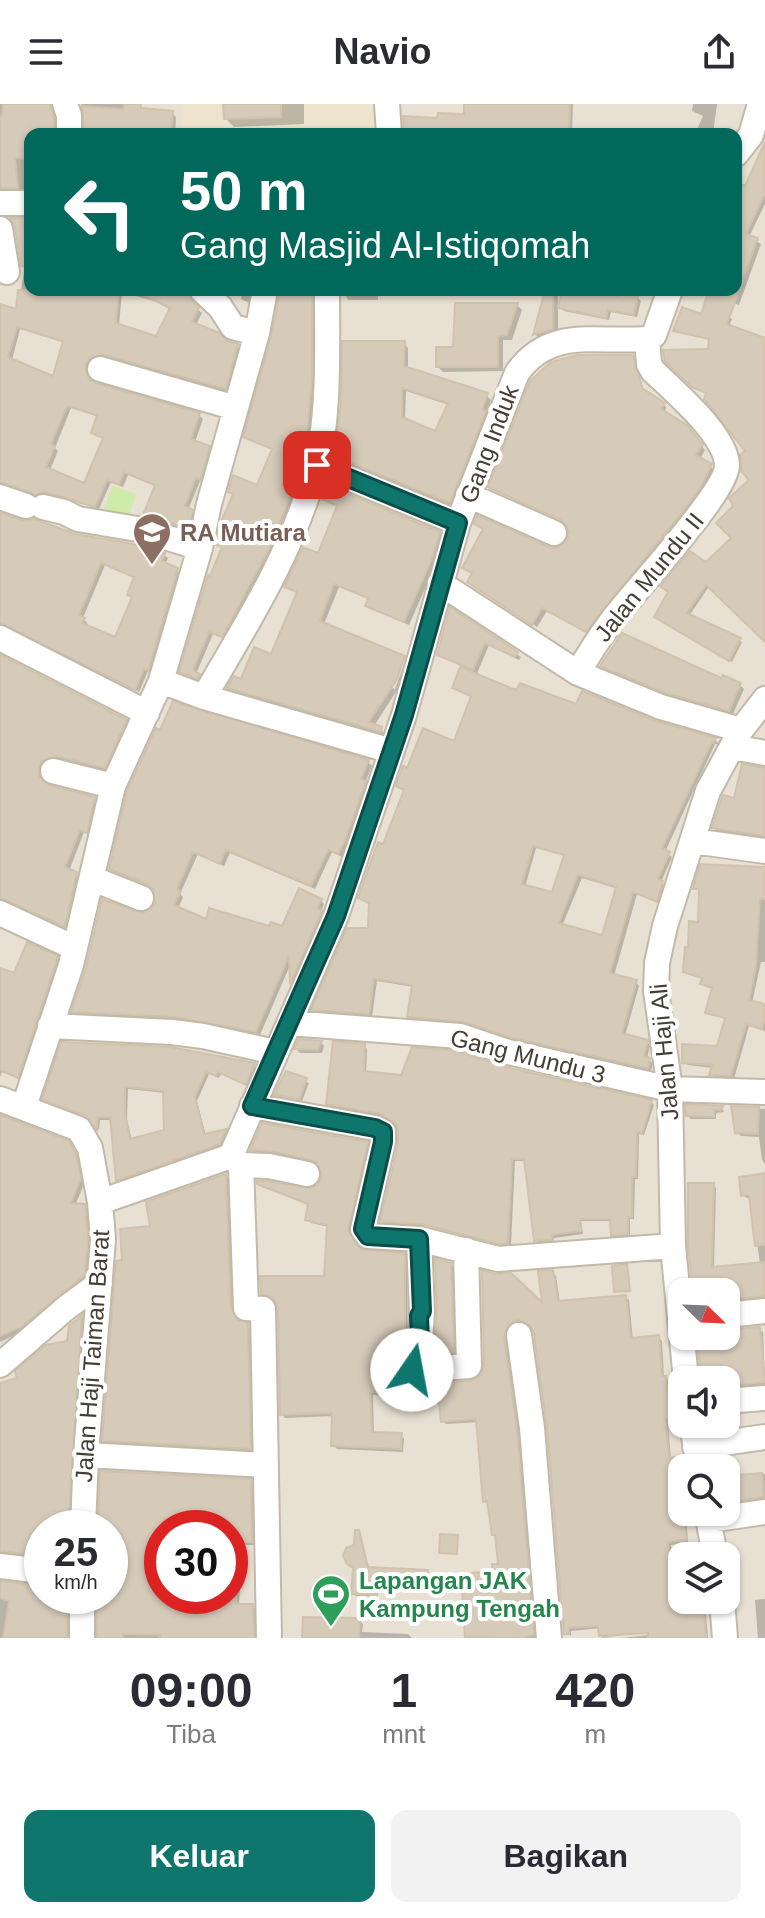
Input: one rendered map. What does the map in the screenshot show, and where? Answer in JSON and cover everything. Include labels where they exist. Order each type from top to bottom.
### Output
[{"type":"street","points":[[65,104],[69,128]]},
{"type":"street","points":[[387,104],[389,128]]},
{"type":"street","points":[[742,146],[751,135],[763,104]]},
{"type":"street","points":[[0,203],[24,203]]},
{"type":"street","points":[[0,229],[12,271]]},
{"type":"street","points":[[208,296],[233,327],[257,333]]},
{"type":"street","points":[[24,1107],[75,948],[113,786],[161,681],[200,548],[209,504],[257,333],[264,296]]},
{"type":"street","points":[[204,697],[273,578],[317,465],[324,411],[327,296]]},
{"type":"street","points":[[647,339],[654,335],[668,296]]},
{"type":"street","name":"Gang Induk","points":[[236,1160],[252,1106],[336,916],[392,751],[458,523],[508,392],[526,360],[540,349],[568,340],[647,339]]},
{"type":"street","name":"Jalan Mundu II","points":[[578,673],[612,620],[704,508],[726,472],[727,462],[716,434],[653,371],[649,364],[647,339]]},
{"type":"street","points":[[100,369],[236,408]]},
{"type":"street","points":[[317,465],[458,523]]},
{"type":"street","points":[[468,495],[554,533]]},
{"type":"street","points":[[0,497],[64,512],[78,519],[143,530],[200,548]]},
{"type":"street","points":[[440,583],[578,673],[765,753]]},
{"type":"street","points":[[0,638],[147,713]]},
{"type":"street","points":[[161,681],[204,697],[392,751]]},
{"type":"street","name":"Jalan Haji Ali","points":[[676,1278],[670,1089],[656,991],[657,963],[665,926],[708,791],[736,738],[765,699]]},
{"type":"street","points":[[53,771],[113,786]]},
{"type":"street","points":[[693,841],[765,851]]},
{"type":"street","points":[[93,879],[141,898]]},
{"type":"street","points":[[0,913],[75,948]]},
{"type":"street","name":"Gang Mundu 3","points":[[289,1023],[460,1036],[508,1052],[670,1089],[765,1092]]},
{"type":"street","points":[[50,1026],[172,1032],[275,1052]]},
{"type":"street","name":"Jalan Haji Taiman Barat","points":[[0,1099],[82,1132],[90,1148],[103,1239],[84,1510]]},
{"type":"street","points":[[252,1106],[380,1130],[384,1136],[364,1232],[368,1236],[419,1239],[498,1259],[673,1246]]},
{"type":"street","points":[[100,1202],[236,1160],[307,1174]]},
{"type":"street","points":[[236,1160],[246,1308],[263,1309],[269,1638]]},
{"type":"street","points":[[419,1239],[422,1311],[419,1316],[420,1343],[412,1350],[412,1370],[469,1366],[466,1250]]},
{"type":"street","points":[[0,1365],[100,1283]]},
{"type":"street","points":[[740,1314],[765,1311]]},
{"type":"street","points":[[519,1335],[532,1428],[549,1638]]},
{"type":"street","points":[[740,1400],[765,1398]]},
{"type":"street","points":[[695,1446],[765,1437]]},
{"type":"street","points":[[86,1455],[266,1465]]},
{"type":"street","points":[[740,1514],[765,1512]]},
{"type":"street","points":[[0,1566],[24,1569]]},
{"type":"street","points":[[82,1614],[82,1638]]},
{"type":"street","points":[[723,1614],[725,1638]]},
{"type":"shaded area","points":[[0,104],[765,104],[765,1638],[0,1638]]},
{"type":"shaded area","points":[[181,104],[379,104],[378,128],[181,128]]},
{"type":"green space","points":[[112,486],[136,494],[126,525],[102,517]]},
{"type":"building","points":[[3,104],[50,104],[54,118],[54,128],[24,128],[24,159],[15,158],[18,188],[0,188]]},
{"type":"building","points":[[124,104],[141,104],[141,108],[173,111],[172,128],[84,128],[82,106],[123,109]]},
{"type":"building","points":[[223,104],[281,104],[281,117],[224,119]]},
{"type":"building","points":[[464,104],[570,104],[569,128],[404,128],[403,116],[437,118],[438,113],[464,114]]},
{"type":"building","points":[[765,142],[765,193],[746,234],[758,238],[742,282],[742,185],[745,186]]},
{"type":"building","points":[[10,218],[24,218],[24,265],[21,266],[15,227]]},
{"type":"building","points":[[18,290],[24,290],[24,296],[118,296],[116,323],[156,336],[170,308],[146,296],[189,296],[199,308],[192,322],[238,344],[226,389],[104,355],[90,358],[85,366],[89,379],[96,383],[200,413],[191,439],[210,446],[200,480],[196,478],[185,506],[193,510],[189,529],[143,515],[155,485],[124,472],[119,485],[107,480],[95,507],[46,492],[35,495],[0,482],[0,304],[16,309]],"holes":[[[17,327],[63,341],[53,376],[8,357]],[[67,406],[97,415],[91,433],[103,438],[84,483],[46,467],[55,446],[51,444]]]},
{"type":"building","points":[[279,296],[312,296],[312,379],[306,444],[292,493],[268,551],[222,637],[209,632],[193,670],[200,674],[197,679],[179,672],[208,575],[222,547],[216,545],[221,522],[233,494],[228,492],[233,475],[257,485],[272,449],[243,437],[271,337]]},
{"type":"building","points":[[543,296],[553,296],[553,329],[533,335]]},
{"type":"building","points":[[561,296],[638,296],[634,315],[608,310],[606,318],[558,308]]},
{"type":"building","points":[[707,296],[737,296],[727,324],[765,338],[765,642],[706,585],[687,613],[741,638],[729,661],[654,617],[668,592],[660,586],[690,551],[706,562],[731,538],[716,523],[733,506],[729,498],[749,480],[741,471],[740,455],[745,451],[704,399],[706,393],[692,387],[665,362],[663,350],[708,349],[709,339],[673,331],[682,307],[701,314]]},
{"type":"building","points":[[455,303],[518,303],[507,335],[498,336],[498,367],[436,367],[436,347],[453,347]]},
{"type":"building","points":[[342,341],[405,341],[404,366],[488,393],[482,410],[486,411],[450,503],[334,456],[341,403]],"holes":[[[402,388],[448,403],[435,431],[402,417]]]},
{"type":"building","points":[[578,355],[633,355],[642,388],[665,403],[661,409],[687,425],[703,445],[696,455],[712,464],[700,489],[586,632],[542,608],[532,625],[467,582],[472,573],[462,568],[483,529],[474,524],[477,515],[549,547],[556,548],[567,540],[569,531],[561,520],[488,487],[530,381],[551,362]]},
{"type":"building","points":[[326,485],[440,532],[432,559],[404,622],[365,606],[368,598],[334,584],[320,621],[405,656],[397,679],[369,722],[382,727],[381,732],[227,688],[234,676],[241,679],[254,647],[271,654],[297,592],[284,587],[303,547],[318,553],[337,506],[322,499]]},
{"type":"building","points":[[0,513],[22,520],[34,519],[75,534],[139,545],[165,553],[162,561],[178,568],[148,671],[144,669],[135,690],[0,623]],"holes":[[[101,563],[134,577],[127,595],[132,597],[115,637],[82,623],[85,618],[79,615]]]},
{"type":"building","points":[[450,607],[518,652],[515,657],[485,643],[473,670],[437,655]]},
{"type":"building","points":[[622,633],[721,678],[723,675],[741,683],[729,711],[666,693],[600,666]]},
{"type":"building","points":[[0,655],[127,720],[105,768],[56,756],[43,760],[39,767],[39,776],[49,785],[95,797],[87,833],[80,830],[65,867],[77,872],[65,927],[0,898]]},
{"type":"building","points":[[460,667],[516,690],[520,683],[576,704],[582,691],[655,721],[716,738],[662,848],[670,852],[658,879],[663,881],[657,902],[633,892],[610,973],[637,980],[622,1033],[648,1040],[644,1056],[650,1058],[648,1068],[512,1038],[464,1022],[407,1017],[412,985],[374,979],[369,1014],[311,1010],[347,928],[368,928],[369,903],[358,898],[378,842],[383,844],[404,790],[396,786],[403,766],[407,768],[423,728],[454,741],[471,696],[452,688]],"holes":[[[533,846],[564,855],[552,892],[522,884]],[[578,875],[616,887],[602,935],[559,923]]]},
{"type":"building","points":[[173,701],[369,760],[361,779],[366,781],[345,841],[338,854],[328,850],[311,886],[226,850],[220,864],[193,852],[177,889],[181,891],[174,905],[206,919],[209,908],[269,926],[271,922],[282,926],[299,888],[322,899],[317,909],[322,911],[290,984],[289,956],[256,1032],[174,1017],[71,1012],[86,968],[102,899],[142,913],[155,903],[153,889],[147,884],[109,869],[127,791],[156,728],[160,730]]},
{"type":"building","points":[[742,764],[765,768],[765,836],[712,828],[723,795],[734,798]]},
{"type":"building","points":[[700,864],[765,867],[765,899],[760,899],[756,966],[749,1000],[765,1004],[765,1019],[762,1029],[746,1024],[731,1076],[709,1075],[712,1065],[682,1063],[682,1044],[717,1046],[725,1018],[705,1013],[712,987],[700,984],[702,978],[683,972],[689,921],[698,922],[699,889],[693,889]]},
{"type":"building","points":[[27,942],[58,956],[18,1078],[0,1070],[0,968],[14,973]]},
{"type":"building","points":[[299,1039],[322,1041],[318,1050],[294,1049]]},
{"type":"building","points":[[333,1041],[365,1044],[364,1071],[401,1075],[412,1047],[457,1051],[505,1067],[652,1100],[642,1134],[637,1132],[636,1177],[632,1177],[632,1217],[628,1217],[628,1234],[611,1236],[610,1219],[580,1219],[581,1231],[552,1235],[553,1240],[534,1241],[524,1159],[512,1159],[508,1243],[499,1244],[422,1224],[380,1222],[398,1145],[398,1131],[395,1123],[381,1114],[326,1104]]},
{"type":"building","points":[[61,1042],[171,1047],[255,1063],[246,1085],[218,1072],[216,1076],[206,1072],[195,1097],[204,1134],[227,1129],[220,1144],[116,1181],[110,1117],[98,1117],[97,1130],[84,1115],[42,1099]],"holes":[[[125,1087],[163,1091],[164,1130],[130,1139],[125,1114]]]},
{"type":"building","points":[[286,1071],[307,1078],[300,1099],[274,1095]]},
{"type":"building","points":[[685,1104],[723,1106],[721,1110],[714,1110],[714,1117],[686,1116]]},
{"type":"building","points":[[731,1106],[759,1107],[758,1134],[735,1133]]},
{"type":"building","points":[[0,1115],[69,1141],[76,1153],[81,1179],[71,1203],[85,1204],[88,1239],[85,1275],[21,1327],[0,1336]]},
{"type":"building","points":[[262,1123],[368,1142],[348,1231],[361,1249],[405,1253],[405,1336],[398,1344],[397,1370],[406,1384],[470,1381],[482,1374],[482,1270],[495,1274],[511,1273],[542,1302],[538,1271],[553,1270],[558,1301],[626,1295],[631,1338],[659,1335],[662,1376],[666,1376],[668,1526],[685,1526],[686,1540],[668,1542],[668,1614],[704,1614],[706,1638],[648,1638],[648,1633],[599,1636],[598,1626],[569,1628],[569,1634],[564,1634],[547,1427],[534,1333],[530,1325],[518,1320],[509,1324],[504,1337],[517,1430],[534,1635],[520,1638],[465,1637],[461,1574],[492,1571],[492,1564],[498,1564],[487,1501],[483,1502],[476,1419],[441,1422],[439,1403],[435,1403],[435,1397],[406,1398],[406,1391],[370,1392],[372,1432],[402,1433],[401,1449],[331,1446],[332,1413],[280,1415],[278,1308],[272,1297],[261,1294],[260,1276],[324,1276],[327,1225],[305,1220],[308,1204],[257,1184],[257,1181],[311,1188],[318,1185],[322,1176],[318,1163],[311,1160],[272,1151],[250,1150]]},
{"type":"building","points":[[765,1173],[765,1245],[755,1246],[749,1195],[741,1196],[739,1177]]},
{"type":"building","points":[[226,1174],[231,1309],[238,1320],[248,1323],[251,1449],[102,1441],[116,1261],[122,1260],[120,1229],[150,1226],[146,1202]]},
{"type":"building","points":[[688,1183],[714,1183],[712,1267],[765,1262],[765,1296],[740,1299],[740,1278],[691,1278]]},
{"type":"building","points":[[435,1258],[451,1263],[454,1352],[430,1354],[435,1344],[437,1312]]},
{"type":"building","points":[[627,1264],[630,1291],[614,1292],[612,1266]]},
{"type":"building","points":[[82,1315],[69,1510],[24,1510],[24,1554],[0,1551],[0,1383],[17,1378],[15,1371],[46,1345],[67,1341],[69,1326]]},
{"type":"building","points":[[760,1327],[765,1382],[740,1385],[740,1366],[700,1366],[698,1350],[740,1350],[740,1329]]},
{"type":"building","points":[[100,1471],[251,1479],[252,1542],[248,1542],[248,1510],[144,1510],[144,1614],[248,1614],[248,1604],[253,1604],[254,1638],[160,1638],[160,1635],[123,1634],[123,1638],[97,1638],[97,1614],[128,1614],[128,1510],[99,1510]]},
{"type":"building","points":[[762,1473],[764,1497],[740,1500],[740,1475]]},
{"type":"building","points":[[355,1530],[359,1530],[368,1567],[428,1570],[427,1590],[377,1588],[376,1595],[351,1594],[353,1568],[343,1556],[346,1548],[354,1545]]},
{"type":"building","points":[[440,1534],[458,1535],[457,1554],[439,1553]]},
{"type":"building","points":[[0,1581],[24,1584],[24,1614],[67,1614],[67,1638],[3,1638],[9,1601],[0,1598]]},
{"type":"building","name":"Lapangan JAK Kampung Tengah","points":[[303,1617],[360,1618],[359,1638],[302,1638]]},
{"type":"place","name":"RA Mutiara","points":[[152,566]]},
{"type":"place","name":"Lapangan JAK Kampung Tengah","points":[[331,1628]]},
{"type":"route","points":[[317,465],[458,523],[404,715],[336,916],[252,1106],[383,1132],[363,1229],[368,1236],[419,1239],[422,1311],[419,1316],[420,1343],[412,1350],[412,1370]]}]
